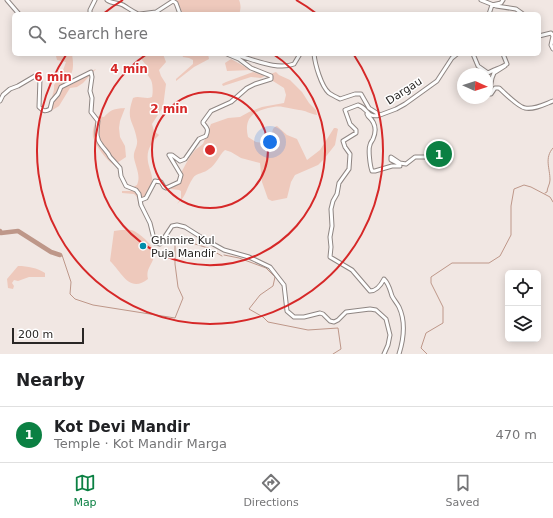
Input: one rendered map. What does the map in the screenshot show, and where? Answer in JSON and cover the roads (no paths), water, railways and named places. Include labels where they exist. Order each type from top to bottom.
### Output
[{"type":"street","points":[[8,0],[18,12]]},
{"type":"street","points":[[90,12],[95,0]]},
{"type":"street","points":[[107,0],[114,4],[122,4],[134,12]]},
{"type":"street","points":[[481,0],[492,5],[516,9],[521,12]]},
{"type":"street","points":[[492,5],[501,3],[503,0]]},
{"type":"street","points":[[156,12],[173,1],[177,1],[180,12]]},
{"type":"street","points":[[490,12],[492,5]]},
{"type":"street","points":[[541,36],[551,33],[553,36],[551,45],[553,49]]},
{"type":"street","points":[[141,200],[146,198],[155,182],[161,182],[166,188],[179,182],[181,175],[169,155],[172,155],[180,162],[185,159],[197,141],[206,136],[207,127],[202,123],[211,111],[231,102],[251,85],[270,79],[271,76],[251,68],[239,59],[232,56]]},
{"type":"street","points":[[238,56],[258,62],[282,66],[294,64],[299,56]]},
{"type":"street","name":"Dargau","points":[[314,56],[315,64],[324,87],[329,93],[340,99],[355,94],[361,94],[369,108],[380,115],[400,107],[437,81],[454,56]]},
{"type":"street","points":[[474,56],[478,66],[488,73],[505,66]]},
{"type":"street","points":[[493,76],[494,73],[507,64],[504,56]]},
{"type":"street","points":[[0,101],[3,95],[10,89],[36,76],[40,78],[39,107],[42,110],[47,111],[50,109],[52,102],[61,87],[89,72],[92,72],[90,92],[92,98],[91,112],[98,121],[96,130],[98,139],[103,148],[110,154],[110,157],[120,168],[126,186],[138,192],[141,205],[150,223],[153,238],[157,244],[160,244],[172,226],[179,225],[224,250],[270,267],[284,285],[287,311],[294,317],[304,317],[320,313],[324,314],[330,321],[334,322],[346,312],[370,309],[376,310],[386,319],[390,335],[384,354]]},
{"type":"street","points":[[493,91],[495,88],[499,88],[520,106],[525,108],[541,106],[553,101]]},
{"type":"street","points":[[400,354],[404,334],[403,320],[400,309],[397,302],[393,298],[388,283],[384,279],[378,288],[370,291],[352,270],[330,256],[330,237],[332,226],[331,209],[339,183],[349,169],[350,154],[345,148],[344,141],[356,132],[350,124],[345,110],[361,105],[368,116],[373,120],[374,134],[369,145],[370,167],[372,170],[375,171],[392,166],[400,166],[391,160],[391,157],[400,163],[406,164],[416,157],[427,157]]},
{"type":"street","points":[[368,114],[376,116],[380,115]]},
{"type":"waterway","points":[[545,193],[547,192],[550,182],[548,159],[553,148]]},
{"type":"waterway","points":[[427,354],[421,348],[426,333],[443,323],[443,307],[431,283],[431,277],[452,263],[489,263],[500,256],[511,235],[511,206],[514,189],[524,185],[531,187],[550,197],[553,202]]},
{"type":"waterway","points":[[0,231],[1,233],[18,231],[51,252],[60,255]]},
{"type":"waterway","points":[[62,255],[71,282],[70,294],[75,299],[93,305],[175,318],[183,298],[178,287],[175,264],[175,244],[182,240],[208,248],[222,256]]},
{"type":"waterway","points":[[224,255],[239,258],[266,268],[275,277],[273,286],[260,295],[249,309],[263,317],[268,322],[308,330],[338,328],[341,349],[333,354]]},
{"type":"place","name":"Kot Devi Mandir","points":[[439,154]]},
{"type":"place","name":"Ghimire Kul Puja Mandir","points":[[143,246]]}]
